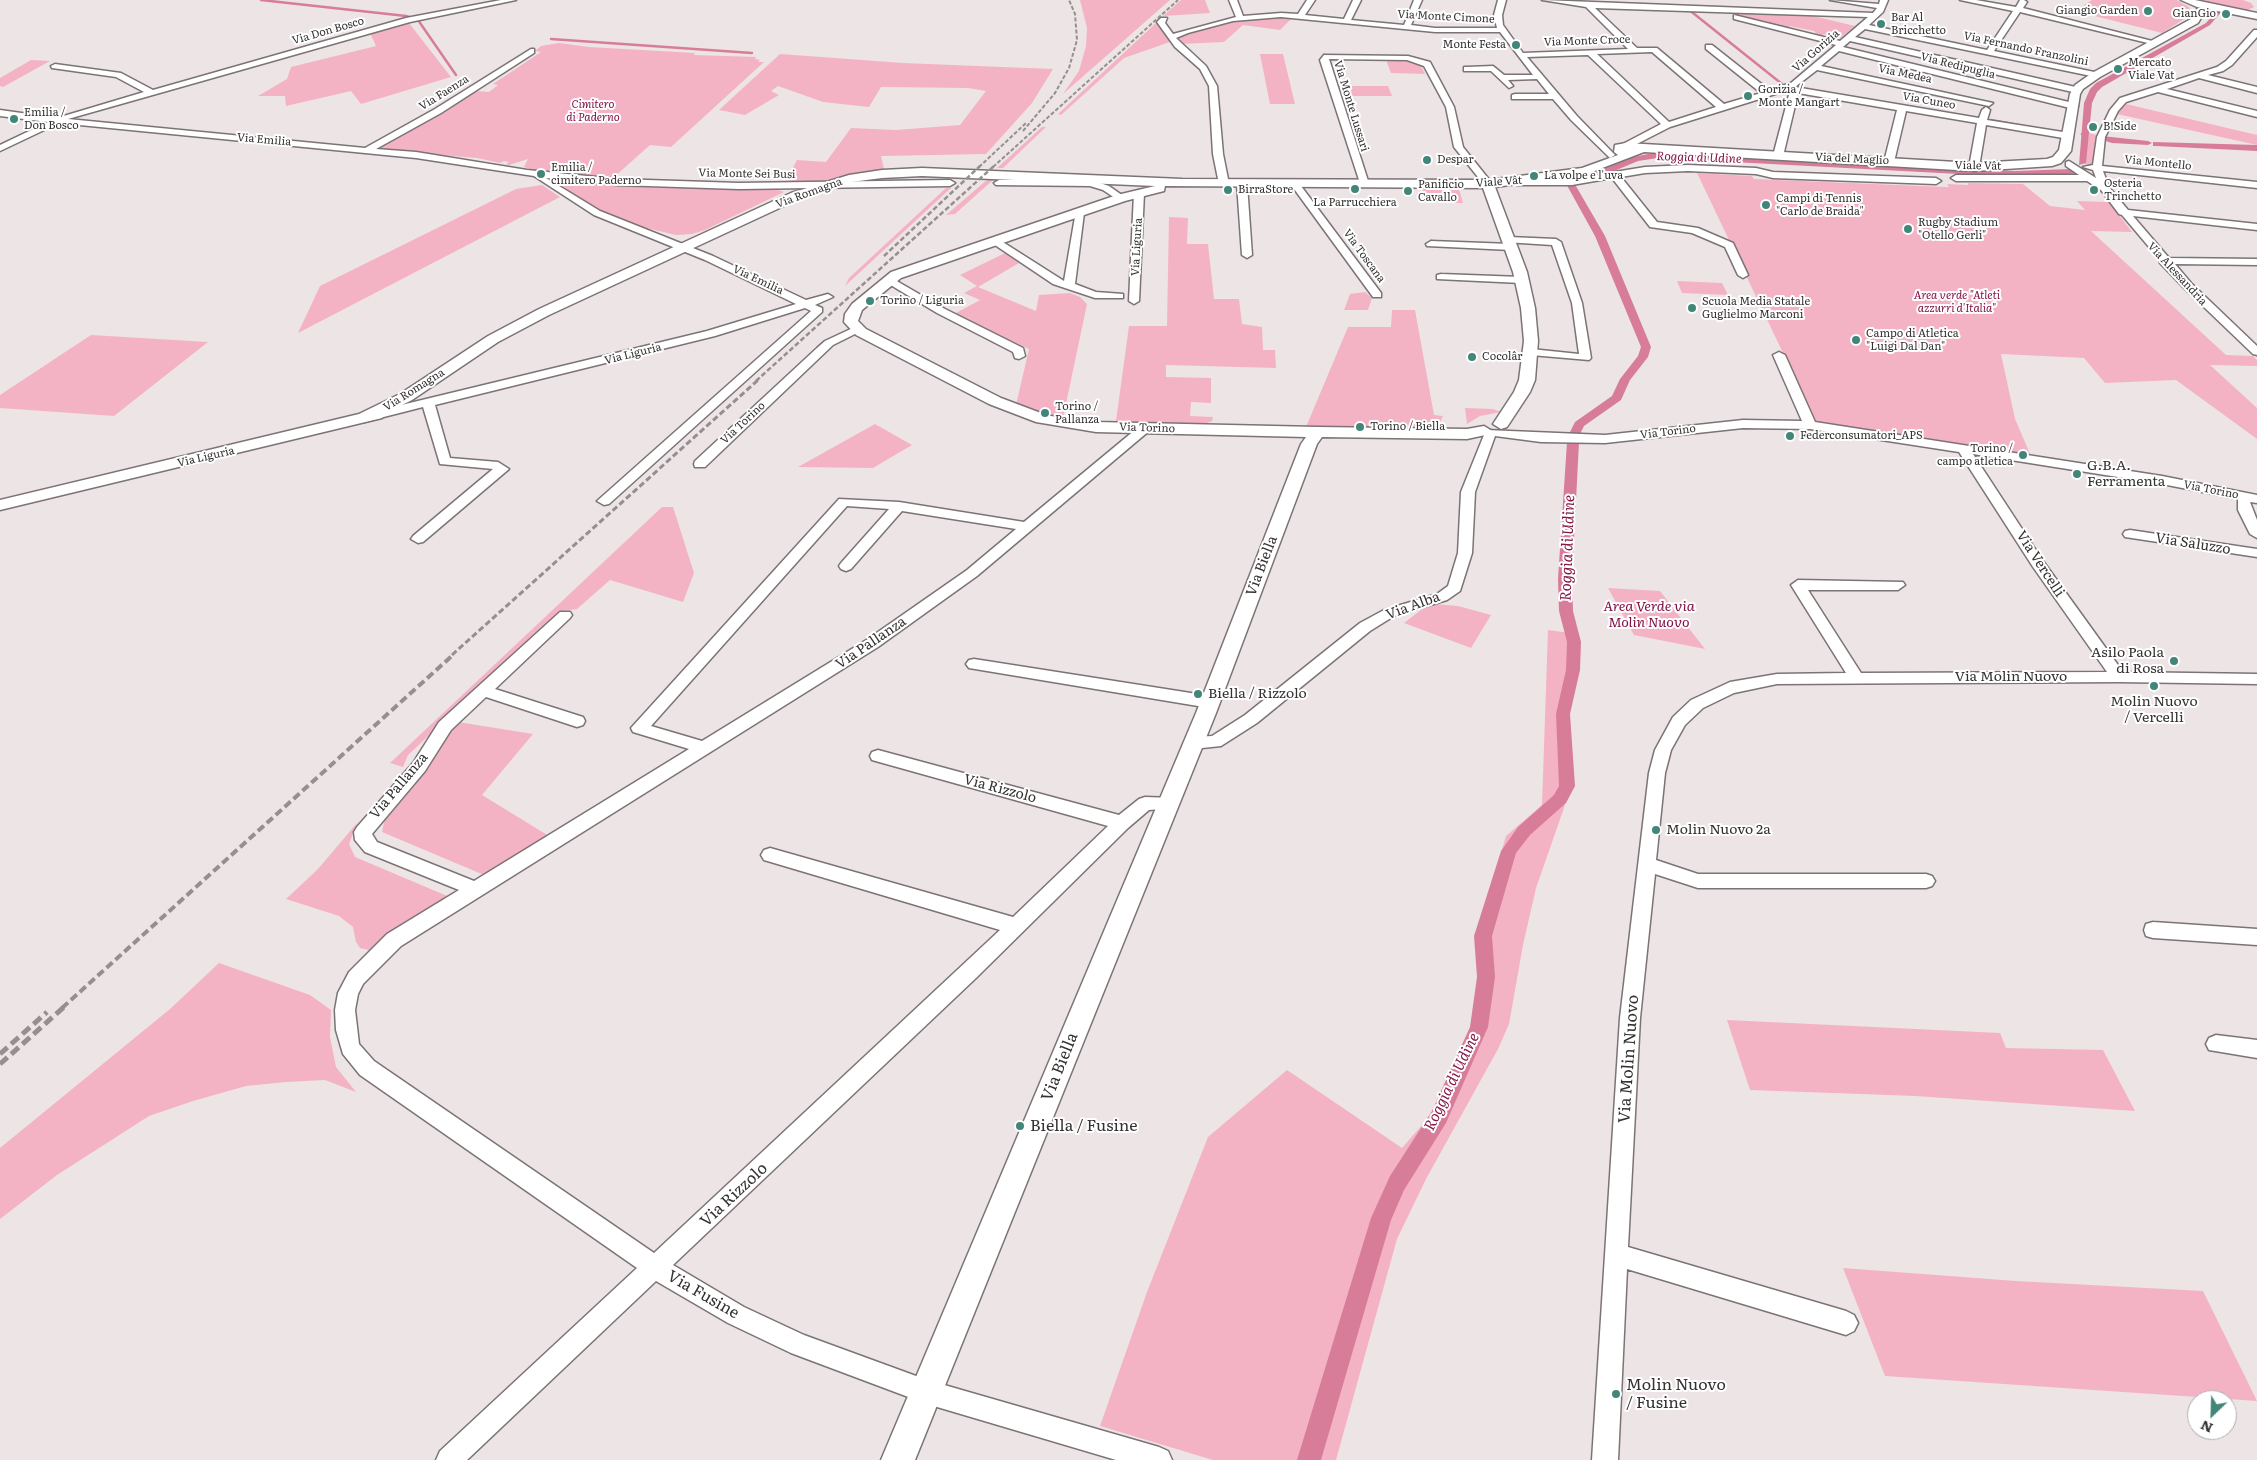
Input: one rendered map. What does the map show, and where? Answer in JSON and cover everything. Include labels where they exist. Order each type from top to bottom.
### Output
[{"type":"main road","points":[[2188,1],[2257,16]]},
{"type":"main road","points":[[2188,1],[2200,11]]},
{"type":"main road","points":[[2063,162],[2077,90],[2096,76],[2195,21],[2200,11],[2212,7]]},
{"type":"main road","points":[[2236,11],[2257,11]]},
{"type":"main road","name":"Viale Vât","points":[[1182,183],[1488,184],[1517,182],[1584,171],[1621,150],[1675,150],[1974,167],[2029,166],[2063,162]]},
{"type":"main road","name":"Via Romagna","points":[[407,401],[492,339],[521,324],[787,200],[823,186],[866,176],[913,172],[1182,183]]},
{"type":"main road","points":[[1132,180],[1140,186],[1139,193]]},
{"type":"main road","points":[[857,329],[851,322],[854,312],[888,279],[1121,198],[1182,183]]},
{"type":"main road","name":"Via Alba","points":[[1488,184],[1522,280],[1528,308],[1530,352],[1527,380],[1522,392],[1494,426]]},
{"type":"main road","name":"Via Romagna","points":[[362,419],[407,401],[429,397],[521,324]]},
{"type":"main road","name":"Via Torino","points":[[857,329],[1017,411],[1067,424],[1144,428],[1459,434],[1494,426]]},
{"type":"main road","name":"Via Liguria","points":[[0,505],[362,419]]},
{"type":"main road","name":"Via Biella","points":[[898,1460],[1168,803],[1204,737],[1210,702],[1309,444],[1317,432]]},
{"type":"street","name":"Via Don Bosco","points":[[56,121],[409,20],[512,0]]},
{"type":"street","points":[[1233,0],[1240,18]]},
{"type":"street","points":[[1301,15],[1311,0]]},
{"type":"street","points":[[1347,20],[1357,0]]},
{"type":"street","points":[[1407,27],[1418,0]]},
{"type":"street","points":[[1502,0],[1498,14],[1502,30],[1520,55],[1556,96],[1621,150]]},
{"type":"street","points":[[1546,0],[1589,6],[1874,15]]},
{"type":"street","points":[[1834,0],[1883,3]]},
{"type":"street","points":[[1964,0],[2019,9],[2156,43]]},
{"type":"street","points":[[1989,53],[2025,0]]},
{"type":"street","name":"Via Gorizia","points":[[1621,150],[1667,125],[1768,94],[1798,82],[1863,26],[1883,3]]},
{"type":"street","points":[[1589,6],[1635,51]]},
{"type":"street","points":[[1707,9],[1842,43]]},
{"type":"street","name":"Via Monte Cimone","points":[[1172,37],[1184,31],[1240,18],[1301,15],[1407,27],[1502,30]]},
{"type":"street","points":[[1729,15],[1726,17],[1737,27]]},
{"type":"street","points":[[1164,20],[1161,22],[1172,37],[1203,68],[1213,86],[1218,154],[1224,184]]},
{"type":"street","name":"Via Fernando Franzolini","points":[[1863,26],[2096,76]]},
{"type":"street","points":[[2099,173],[2101,137],[2114,110],[2123,100],[2156,88],[2200,76],[2225,66],[2257,32]]},
{"type":"street","name":"Via Redipuglia","points":[[1842,43],[1992,86],[2074,106]]},
{"type":"street","name":"Via Redipuglia","points":[[1842,43],[2077,90]]},
{"type":"street","points":[[1709,47],[1768,94]]},
{"type":"street","name":"Via Monte Croce","points":[[1520,55],[1654,50],[1723,108]]},
{"type":"street","name":"Via Faenza","points":[[367,150],[438,111],[531,51]]},
{"type":"street","points":[[1591,52],[1667,125]]},
{"type":"street","name":"Via Monte Lussari","points":[[1364,184],[1324,60],[1330,57],[1408,58],[1427,64],[1450,107],[1459,148],[1488,184]]},
{"type":"street","points":[[55,66],[118,75],[152,93]]},
{"type":"street","name":"Via Medea","points":[[1816,67],[1989,103]]},
{"type":"street","points":[[1467,69],[1493,68],[1509,86]]},
{"type":"street","points":[[2200,76],[2257,90]]},
{"type":"street","points":[[1502,78],[1538,77]]},
{"type":"street","points":[[1974,167],[1982,121],[1989,103],[1992,86]]},
{"type":"street","name":"Via Cuneo","points":[[1785,88],[1794,92],[2069,136]]},
{"type":"street","points":[[2156,88],[2257,114]]},
{"type":"street","points":[[1781,156],[1779,152],[1794,92]]},
{"type":"street","points":[[1515,98],[1556,96]]},
{"type":"street","points":[[1889,162],[1902,108]]},
{"type":"street","name":"Via Emilia","points":[[0,113],[56,121],[434,157],[527,173],[547,179],[590,210],[709,258],[807,304]]},
{"type":"street","points":[[0,148],[56,121]]},
{"type":"street","name":"Via Montello","points":[[2063,162],[2099,173],[2257,185]]},
{"type":"street","name":"Via Alessandria","points":[[2063,162],[2104,188],[2164,261],[2215,314],[2257,352]]},
{"type":"street","name":"Via del Maglio","points":[[1517,182],[1568,182],[1666,168],[1938,178],[2090,178],[2099,173]]},
{"type":"street","name":"Via Alessandria","points":[[2099,173],[2104,188]]},
{"type":"street","points":[[1614,176],[1654,225],[1694,230],[1729,245],[1743,276]]},
{"type":"street","name":"Via Monte Sei Busi","points":[[547,179],[658,184],[823,186],[950,184]]},
{"type":"street","points":[[999,183],[1091,183],[1106,188],[1121,198]]},
{"type":"street","points":[[1242,184],[1247,255]]},
{"type":"street","name":"Via Toscana","points":[[1296,184],[1378,295]]},
{"type":"street","name":"Via Liguria","points":[[1134,301],[1139,193]]},
{"type":"street","points":[[1069,286],[1079,212]]},
{"type":"street","points":[[2122,212],[2257,227]]},
{"type":"street","points":[[709,258],[706,250],[715,234]]},
{"type":"street","name":"Via Emilia","points":[[658,238],[681,239],[715,234]]},
{"type":"street","points":[[642,267],[658,251],[660,244],[658,238]]},
{"type":"street","points":[[994,241],[1044,276],[1095,295],[1119,296]]},
{"type":"street","points":[[1431,244],[1556,242],[1577,304],[1585,358],[1530,352]]},
{"type":"street","points":[[2164,261],[2255,264]]},
{"type":"street","points":[[1441,277],[1522,280]]},
{"type":"street","points":[[888,279],[941,311],[1019,350],[1019,356]]},
{"type":"street","name":"Via Liguria","points":[[429,397],[458,396],[711,334],[828,297]]},
{"type":"street","points":[[604,501],[818,310],[807,304]]},
{"type":"street","name":"Via Torino","points":[[700,464],[820,350],[829,343],[857,329]]},
{"type":"street","points":[[1779,355],[1810,425]]},
{"type":"street","points":[[418,539],[502,469],[498,466],[445,461],[429,397]]},
{"type":"street","name":"Via Torino","points":[[1494,426],[1526,436],[1605,439],[1742,424],[1810,425],[2162,480],[2252,498]]},
{"type":"street","name":"Via Alba","points":[[1204,737],[1251,719],[1365,627],[1389,613],[1442,597],[1455,588],[1465,553],[1468,492],[1484,445],[1494,426]]},
{"type":"street","name":"Via Pallanza","points":[[348,993],[365,968],[394,940],[873,643],[972,573],[1144,428]]},
{"type":"street","name":"Via Vercelli","points":[[1963,448],[2038,564],[2119,677]]},
{"type":"street","points":[[2252,498],[2243,500],[2257,534]]},
{"type":"street","points":[[706,748],[639,728],[844,502],[899,506],[1027,526]]},
{"type":"street","points":[[846,566],[899,506]]},
{"type":"street","name":"Via Saluzzo","points":[[2130,534],[2257,553]]},
{"type":"street","points":[[1856,677],[1798,585],[1898,585]]},
{"type":"street","name":"Via Pallanza","points":[[475,890],[371,847],[364,840],[363,832],[368,823],[419,767],[445,726],[565,616]]},
{"type":"street","points":[[974,664],[1210,702]]},
{"type":"street","name":"Via Molin Nuovo","points":[[1605,1460],[1630,1018],[1646,864],[1658,773],[1663,750],[1679,721],[1709,697],[1742,684],[1777,679],[1856,677],[2119,677],[2257,679]]},
{"type":"street","points":[[485,691],[576,721]]},
{"type":"street","name":"Via Rizzolo","points":[[878,756],[1122,823]]},
{"type":"street","name":"Via Rizzolo","points":[[449,1460],[656,1268],[1122,823],[1145,804],[1168,803]]},
{"type":"street","points":[[770,855],[1015,926]]},
{"type":"street","points":[[1646,864],[1698,881],[1926,881]]},
{"type":"street","points":[[2153,930],[2257,938]]},
{"type":"street","name":"Via Fusine","points":[[348,993],[345,1010],[346,1030],[350,1048],[368,1068],[656,1268],[736,1315],[799,1345],[927,1392],[1159,1460]]},
{"type":"street","points":[[2216,1044],[2257,1049]]},
{"type":"street","points":[[1617,1255],[1846,1323]]},
{"type":"green space","points":[[1080,0],[1170,0],[1063,94],[1079,71],[1086,46],[1087,28]]},
{"type":"green space","points":[[1181,0],[1205,0],[1210,13],[1163,16]]},
{"type":"green space","points":[[2092,0],[2177,0],[2189,7],[2192,14],[2162,33],[2075,11]]},
{"type":"green space","points":[[2192,0],[2243,0],[2251,3],[2254,7],[2248,10],[2233,9]]},
{"type":"green space","points":[[1725,11],[1805,14],[1855,26],[1840,38],[1824,34],[1820,37],[1814,31],[1789,26],[1792,30]]},
{"type":"green space","points":[[1265,17],[1293,17],[1280,30],[1243,25],[1224,42],[1179,44],[1177,40],[1179,35],[1234,21]]},
{"type":"green space","points":[[1157,22],[1170,42],[1124,58],[1061,115],[1058,114]]},
{"type":"green space","points":[[409,23],[451,77],[361,104],[351,91],[286,106],[285,96],[258,96],[287,79],[291,67],[376,46],[370,33]]},
{"type":"green space","name":"Cimitero di Paderno","points":[[559,43],[589,47],[695,53],[694,55],[756,57],[755,59],[760,60],[758,62],[764,62],[671,147],[650,145],[613,178],[535,171],[524,167],[528,159],[509,165],[506,164],[509,162],[504,161],[500,163],[477,158],[394,151],[380,148],[439,113],[444,113],[476,91],[489,92],[498,85],[493,84],[541,52],[535,51],[541,46]]},
{"type":"green space","points":[[780,54],[903,63],[1053,69],[1032,103],[986,154],[881,156],[884,169],[797,187],[783,187],[797,160],[826,162],[851,128],[896,130],[960,125],[986,91],[968,88],[881,87],[869,107],[823,102],[778,86],[771,91],[779,95],[745,115],[719,110]]},
{"type":"green space","points":[[1260,54],[1283,54],[1295,104],[1270,104]]},
{"type":"green space","points":[[31,60],[50,61],[3,87],[0,86],[0,78]]},
{"type":"green space","points":[[1386,60],[1415,62],[1421,66],[1425,74],[1391,73]]},
{"type":"green space","points":[[1346,86],[1388,86],[1392,96],[1349,96]]},
{"type":"green space","points":[[2126,104],[2257,135],[2257,145],[2117,114]]},
{"type":"green space","points":[[1042,127],[1046,127],[1003,168],[997,168]]},
{"type":"green space","points":[[2089,133],[2096,135],[2094,166],[2084,164]]},
{"type":"green space","name":"Area verde \"Atleti azzurri d'Italia\"","points":[[1697,173],[1752,176],[1754,179],[1946,187],[1949,187],[1947,184],[1968,185],[1968,183],[2023,184],[2050,206],[2085,210],[2077,201],[2109,202],[2132,232],[2091,231],[2226,355],[2253,356],[2257,360],[2257,366],[2210,365],[2257,408],[2257,439],[2176,380],[2105,383],[2084,358],[2001,354],[2015,419],[2031,456],[1816,422]]},
{"type":"green space","points":[[988,179],[993,180],[955,214],[946,215]]},
{"type":"green space","points":[[574,182],[636,187],[778,190],[784,192],[705,230],[692,234],[676,235],[638,226],[601,212],[580,200],[563,186]]},
{"type":"green space","points":[[542,185],[560,197],[298,333],[320,286],[516,189]]},
{"type":"green space","points":[[946,188],[951,188],[845,286],[849,278]]},
{"type":"green space","points":[[1422,188],[1459,189],[1463,203],[1449,203],[1448,200],[1425,201]]},
{"type":"green space","points":[[1169,217],[1188,218],[1187,244],[1208,244],[1214,299],[1239,299],[1242,324],[1262,327],[1263,350],[1275,350],[1276,368],[1166,365],[1166,377],[1211,378],[1211,403],[1191,402],[1190,416],[1213,417],[1212,421],[1202,425],[1116,421],[1129,326],[1167,326]]},
{"type":"green space","points":[[1005,253],[1019,263],[978,287],[1036,311],[1039,295],[1070,293],[1080,297],[1087,304],[1063,418],[1016,405],[1029,349],[954,314],[980,300],[964,293],[977,286],[960,275]]},
{"type":"green space","points":[[1677,281],[1722,283],[1728,295],[1682,293]]},
{"type":"green space","points":[[1365,292],[1372,298],[1368,310],[1344,310],[1350,294]]},
{"type":"green space","points":[[1392,310],[1415,310],[1434,415],[1443,416],[1437,428],[1306,427],[1348,327],[1391,327]]},
{"type":"green space","points":[[91,335],[208,342],[114,416],[0,408],[0,395]]},
{"type":"green space","points":[[1465,408],[1493,409],[1501,412],[1480,416],[1467,424]]},
{"type":"green space","points":[[875,424],[912,445],[873,468],[798,467]]},
{"type":"green space","points":[[662,507],[673,507],[694,573],[683,602],[610,580],[577,609],[562,611],[408,755],[403,767],[390,763]]},
{"type":"green space","name":"Area Verde via Molin Nuovo","points":[[1608,588],[1660,591],[1705,649],[1634,635]]},
{"type":"green space","points":[[1434,604],[1458,606],[1491,615],[1471,648],[1404,623],[1421,610]]},
{"type":"green space","points":[[1548,630],[1570,633],[1571,658],[1560,716],[1562,786],[1554,801],[1565,805],[1536,888],[1523,945],[1509,1024],[1498,1049],[1426,1179],[1397,1239],[1336,1460],[1213,1460],[1100,1426],[1147,1292],[1208,1137],[1287,1070],[1402,1148],[1436,1109],[1474,1021],[1482,971],[1478,932],[1506,836],[1542,805]]},
{"type":"green space","points":[[458,722],[533,734],[482,795],[549,836],[484,875],[382,832],[384,822],[416,784],[447,733]]},
{"type":"green space","points":[[357,823],[349,844],[355,857],[452,898],[373,951],[360,948],[356,942],[353,927],[339,916],[286,899],[318,869]]},
{"type":"green space","points":[[219,963],[310,995],[331,1010],[330,1037],[336,1067],[356,1092],[325,1080],[246,1086],[149,1116],[57,1175],[0,1219],[0,1148],[170,1009]]},
{"type":"green space","points":[[1727,1020],[2000,1033],[2006,1048],[2103,1050],[2135,1111],[1915,1096],[1750,1090]]},
{"type":"green space","points":[[1843,1268],[2016,1281],[2203,1291],[2257,1401],[2237,1400],[2237,1390],[2187,1390],[2187,1396],[1885,1376]]},
{"type":"waterway","points":[[261,0],[406,16],[418,20],[456,75]]},
{"type":"waterway","points":[[1688,9],[1782,84]]},
{"type":"waterway","name":"Roggia di Udine","points":[[2082,163],[2088,103],[2093,91],[2099,85],[2208,24],[2220,10]]},
{"type":"waterway","points":[[551,39],[752,53]]},
{"type":"waterway","points":[[1991,120],[2040,129]]},
{"type":"waterway","points":[[2105,138],[2112,141],[2148,143]]},
{"type":"waterway","points":[[2156,144],[2257,148]]},
{"type":"waterway","name":"Roggia di Udine","points":[[1576,432],[1579,424],[1617,398],[1625,379],[1643,357],[1646,347],[1644,338],[1629,310],[1600,236],[1568,180],[1604,172],[1636,159],[1658,155],[2015,174],[2071,172]]},
{"type":"waterway","name":"Roggia di Udine","points":[[1309,1460],[1381,1218],[1397,1183],[1439,1117],[1479,1027],[1486,977],[1483,936],[1509,851],[1524,831],[1560,799],[1567,786],[1563,714],[1573,670],[1574,642],[1566,611],[1565,579],[1573,442]]},
{"type":"railway","points":[[1023,131],[1055,93],[1069,68],[1077,40],[1075,14],[1069,0]]},
{"type":"railway","points":[[993,167],[1178,0]]},
{"type":"railway","points":[[979,167],[1026,123]]},
{"type":"railway","points":[[884,256],[980,166]]},
{"type":"railway","points":[[756,381],[994,166]]},
{"type":"railway","points":[[452,655],[758,380]]},
{"type":"railway","points":[[62,1008],[454,654]]},
{"type":"railway","points":[[0,1064],[64,1007]]},
{"type":"railway","points":[[0,1054],[47,1012]]},
{"type":"place","name":"Giangio Garden","points":[[2148,11]]},
{"type":"place","name":"GianGio","points":[[2226,14]]},
{"type":"place","name":"Bar Al Bricchetto","points":[[1881,24]]},
{"type":"place","name":"Monte Festa","points":[[1516,45]]},
{"type":"place","name":"Mercato Viale Vat","points":[[2118,69]]},
{"type":"place","name":"Gorizia / Monte Mangart","points":[[1748,96]]},
{"type":"place","name":"Emilia / Don Bosco","points":[[14,119]]},
{"type":"place","name":"B!Side","points":[[2093,127]]},
{"type":"place","name":"Despar","points":[[1427,160]]},
{"type":"place","name":"Emilia / cimitero Paderno","points":[[541,174]]},
{"type":"place","name":"La volpe e l'uva","points":[[1534,176]]},
{"type":"place","name":"La Parrucchiera","points":[[1355,189]]},
{"type":"place","name":"BirraStore","points":[[1228,190]]},
{"type":"place","name":"Osteria Trinchetto","points":[[2094,190]]},
{"type":"place","name":"Panificio Cavallo","points":[[1408,191]]},
{"type":"place","name":"Campi di Tennis \"Carlo de Braida\"","points":[[1766,205]]},
{"type":"place","name":"Rugby Stadium \"Otello Gerli\"","points":[[1908,229]]},
{"type":"place","name":"Torino / Liguria","points":[[870,301]]},
{"type":"place","name":"Scuola Media Statale Guglielmo Marconi","points":[[1692,308]]},
{"type":"place","name":"Campo di Atletica \"Luigi Dal Dan\"","points":[[1856,340]]},
{"type":"place","name":"Cocolâr","points":[[1472,357]]},
{"type":"place","name":"Torino / Pallanza","points":[[1045,413]]},
{"type":"place","name":"Torino / Biella","points":[[1360,427]]},
{"type":"place","name":"Federconsumatori_APS","points":[[1790,436]]},
{"type":"place","name":"Torino / campo atletica","points":[[2023,455]]},
{"type":"place","name":"G.B.A. Ferramenta","points":[[2077,474]]},
{"type":"place","name":"Asilo Paola di Rosa","points":[[2174,661]]},
{"type":"place","name":"Molin Nuovo / Vercelli","points":[[2154,686]]},
{"type":"place","name":"Biella / Rizzolo","points":[[1198,694]]},
{"type":"place","name":"Molin Nuovo 2a","points":[[1656,830]]},
{"type":"place","name":"Biella / Fusine","points":[[1020,1126]]},
{"type":"place","name":"Molin Nuovo / Fusine","points":[[1616,1394]]}]
